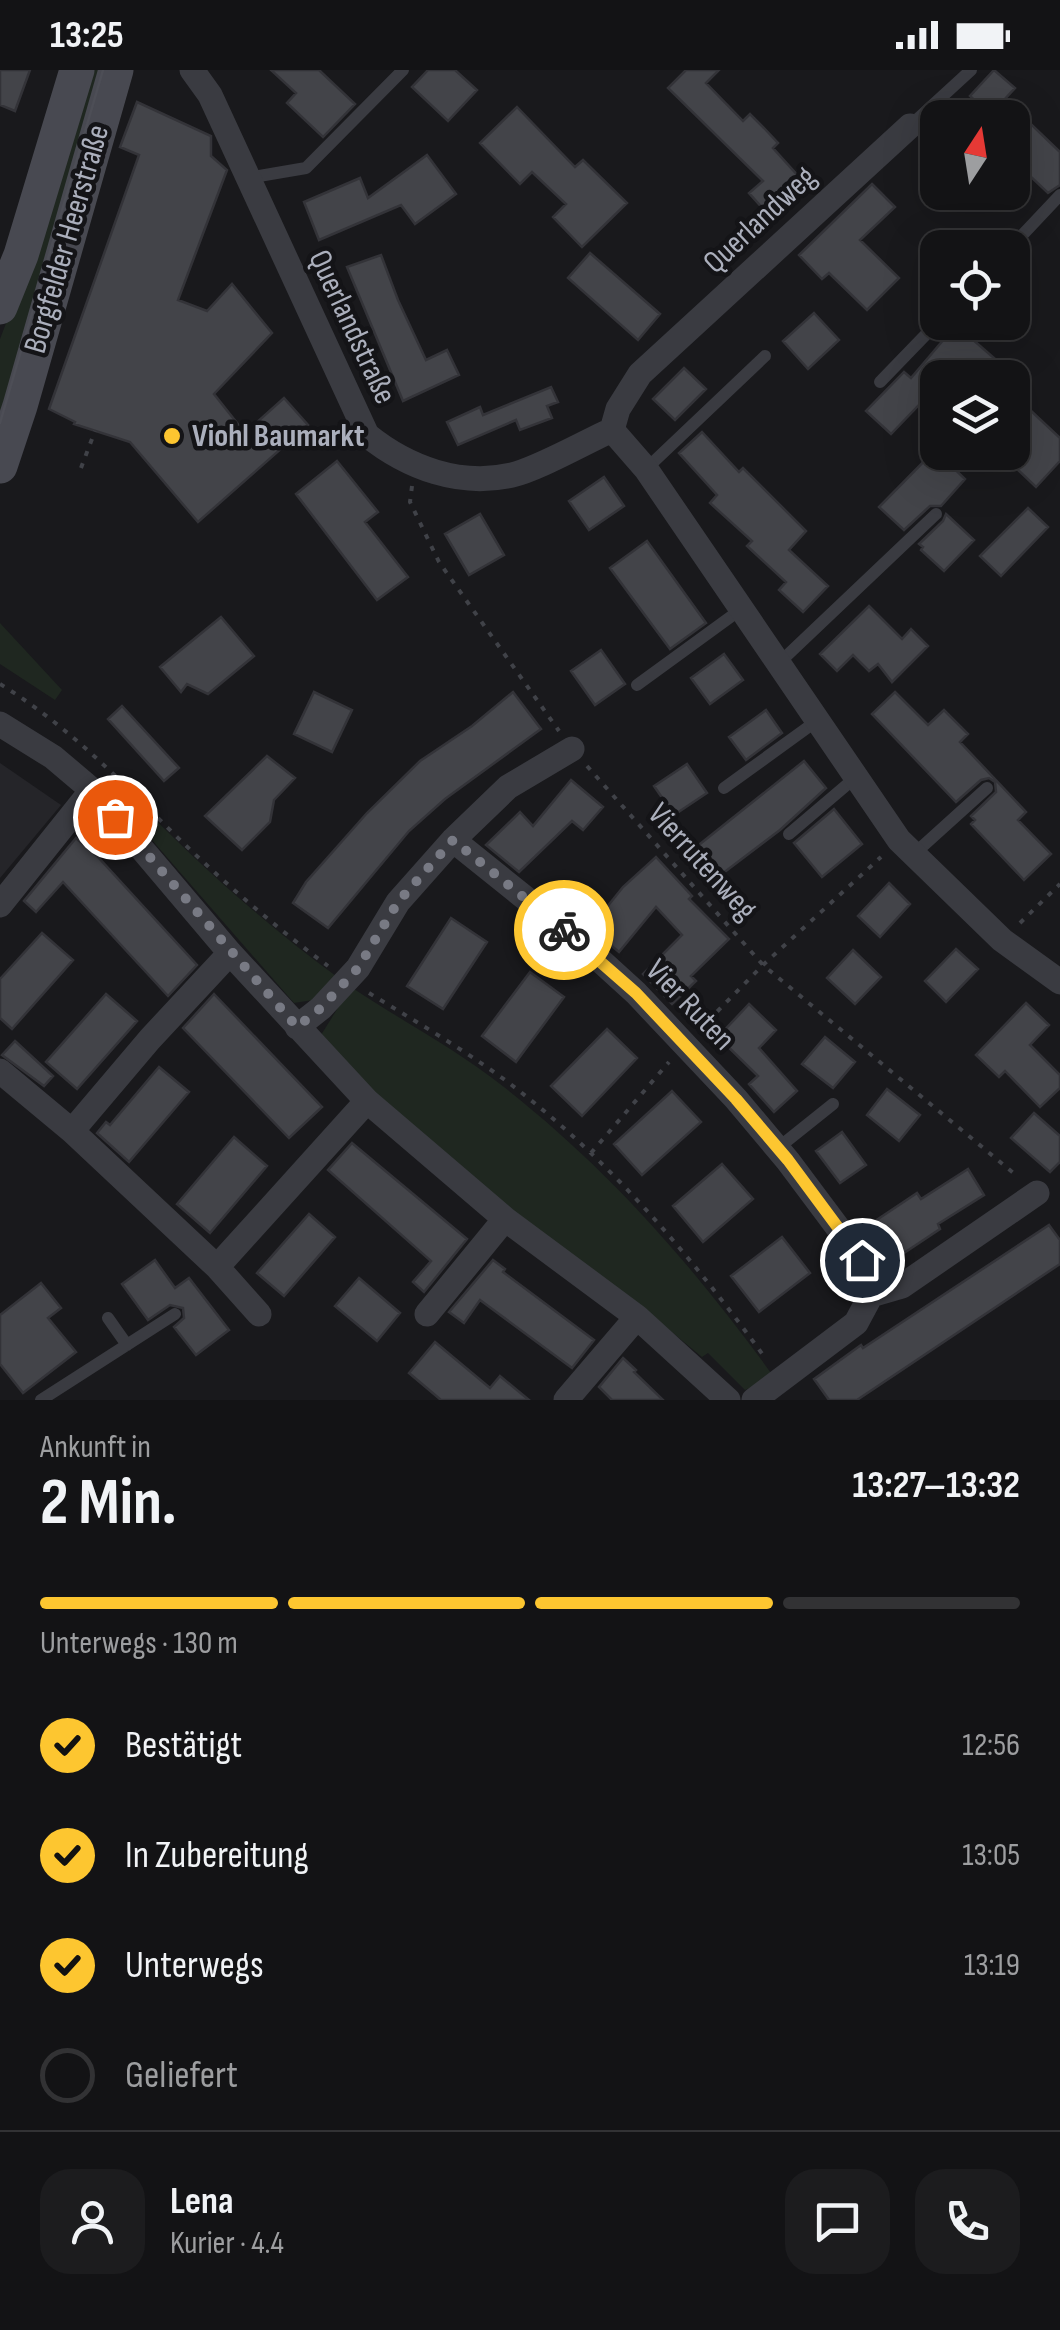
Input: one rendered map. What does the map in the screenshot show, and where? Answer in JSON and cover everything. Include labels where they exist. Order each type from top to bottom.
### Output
[{"type":"main road","name":"Borgfelder Heerstraße","points":[[0,307],[44,183],[77,70]]},
{"type":"main road","name":"Borgfelder Heerstraße","points":[[0,466],[116,70]]},
{"type":"street","name":"Querlandstraße","points":[[192,70],[210,95],[368,436],[394,457],[458,478],[513,475],[612,430]]},
{"type":"street","name":"Querlandweg","points":[[612,430],[618,409],[640,374],[910,126]]},
{"type":"street","points":[[612,430],[646,469],[906,847],[1002,940],[1060,982]]},
{"type":"street","points":[[0,724],[53,758],[92,790],[230,953],[366,1102],[505,1219],[637,1316],[728,1400]]},
{"type":"street","points":[[297,1027],[348,981],[398,902],[453,840],[508,788],[572,748]]},
{"type":"street","points":[[0,905],[92,790]]},
{"type":"street","name":"Vier Ruten","points":[[453,840],[636,993],[736,1099],[862,1260],[871,1295]]},
{"type":"street","points":[[72,1131],[230,953]]},
{"type":"street","points":[[0,1071],[72,1131],[217,1267],[259,1314]]},
{"type":"street","points":[[217,1267],[366,1102]]},
{"type":"street","points":[[754,1400],[856,1323],[871,1295],[902,1286],[1037,1193]]},
{"type":"street","points":[[426,1314],[505,1219]]},
{"type":"street","points":[[566,1400],[637,1316]]},
{"type":"lane","points":[[246,178],[306,168],[403,70]]},
{"type":"lane","name":"Querlandweg","points":[[910,126],[970,70]]},
{"type":"lane","points":[[1027,230],[1060,195]]},
{"type":"lane","points":[[880,382],[921,340]]},
{"type":"lane","points":[[646,469],[765,356]]},
{"type":"lane","points":[[778,664],[936,514]]},
{"type":"lane","points":[[637,685],[740,610]]},
{"type":"lane","points":[[724,788],[818,720]]},
{"type":"lane","points":[[789,834],[856,777]]},
{"type":"lane","points":[[906,847],[987,788]]},
{"type":"lane","points":[[778,1148],[832,1104]]},
{"type":"lane","points":[[41,1400],[175,1314]]},
{"type":"lane","points":[[108,1318],[128,1345]]},
{"type":"path","points":[[81,468],[95,431]]},
{"type":"path","name":"Vierrutenweg","points":[[415,466],[410,502],[439,562],[572,748],[764,965],[1037,1193]]},
{"type":"path","points":[[0,684],[40,708],[94,752],[234,890],[348,981],[506,1081],[592,1153],[675,1241],[780,1379]]},
{"type":"path","points":[[592,1153],[684,1046],[764,965],[906,847]]},
{"type":"path","points":[[1002,940],[1060,884]]},
{"type":"shaded area","points":[[88,70],[107,70],[0,444],[0,339],[31,258]]},
{"type":"shaded area","points":[[0,623],[62,690],[55,700],[0,664]]},
{"type":"shaded area","points":[[0,763],[61,805],[0,878]]},
{"type":"shaded area","points":[[129,793],[230,890],[340,979],[313,1000],[294,1003],[118,801]]},
{"type":"shaded area","points":[[351,987],[486,1073],[580,1153],[682,1259],[774,1377],[745,1390],[708,1353],[702,1357],[639,1305],[506,1207],[373,1094],[321,1035]]},
{"type":"building","points":[[0,70],[30,70],[15,111],[0,105]]},
{"type":"building","points":[[271,70],[319,70],[355,104],[323,137],[287,103],[296,93]]},
{"type":"building","points":[[428,70],[455,70],[477,90],[448,121],[412,87]]},
{"type":"building","points":[[686,70],[719,70],[706,83],[743,121],[750,114],[764,128],[778,143],[773,148],[800,178],[765,211],[749,193],[763,181],[668,88]]},
{"type":"building","points":[[994,70],[1015,88],[1004,100],[974,100],[970,96]]},
{"type":"building","points":[[137,102],[211,136],[211,156],[227,170],[178,300],[207,311],[232,284],[272,333],[214,394],[245,433],[284,398],[308,425],[198,522],[130,442],[74,424],[49,409],[139,155],[120,147]]},
{"type":"building","points":[[517,107],[575,167],[583,160],[627,203],[582,247],[553,217],[566,204],[532,172],[520,184],[480,143]]},
{"type":"building","points":[[1030,123],[1060,152],[1060,185],[1048,193],[1030,176]]},
{"type":"building","points":[[427,155],[456,194],[415,224],[401,205],[319,240],[304,202],[360,178],[368,198]]},
{"type":"building","points":[[872,184],[895,207],[860,240],[899,278],[867,310],[829,273],[822,279],[799,255]]},
{"type":"building","points":[[590,253],[660,314],[638,340],[568,278]]},
{"type":"building","points":[[381,255],[426,360],[447,350],[459,375],[403,401],[347,267]]},
{"type":"building","points":[[814,313],[839,340],[808,369],[783,341]]},
{"type":"building","points":[[943,340],[973,340],[996,360],[926,360]]},
{"type":"building","points":[[920,367],[920,404],[891,434],[866,411],[904,372],[911,378]]},
{"type":"building","points":[[684,368],[706,389],[675,420],[653,399]]},
{"type":"building","points":[[551,387],[558,402],[547,406],[552,418],[520,430],[516,420],[458,445],[447,422],[480,407],[483,415]]},
{"type":"building","points":[[1030,410],[1060,438],[1060,461],[1036,487],[1018,470],[1030,470]]},
{"type":"building","points":[[702,432],[739,472],[743,468],[806,531],[789,550],[828,586],[803,612],[779,590],[786,582],[747,546],[752,541],[710,503],[717,495],[679,453]]},
{"type":"building","points":[[337,461],[378,512],[365,522],[408,577],[377,600],[296,494]]},
{"type":"building","points":[[920,465],[920,470],[956,470],[965,479],[941,506],[930,506],[904,530],[879,507]]},
{"type":"building","points":[[604,477],[624,506],[589,530],[569,501]]},
{"type":"building","points":[[1028,508],[1048,527],[1001,576],[980,556]]},
{"type":"building","points":[[480,514],[504,555],[469,575],[445,534]]},
{"type":"building","points":[[946,514],[974,540],[944,571],[919,544]]},
{"type":"building","points":[[647,541],[706,623],[670,649],[610,568]]},
{"type":"building","points":[[869,606],[902,639],[911,629],[928,646],[892,682],[878,664],[869,671],[853,655],[837,671],[820,654]]},
{"type":"building","points":[[221,617],[254,656],[208,694],[187,684],[181,692],[160,667]]},
{"type":"building","points":[[601,650],[625,684],[595,705],[571,671]]},
{"type":"building","points":[[724,654],[743,680],[710,704],[691,678]]},
{"type":"building","points":[[314,692],[352,710],[332,752],[294,734]]},
{"type":"building","points":[[513,692],[541,729],[445,799],[409,831],[328,928],[293,903],[306,882],[367,813],[420,761]]},
{"type":"building","points":[[895,692],[928,725],[944,710],[968,734],[960,742],[1026,812],[1018,820],[1051,854],[1024,880],[971,824],[975,820],[971,816],[996,792],[995,782],[989,778],[981,780],[956,802],[872,714]]},
{"type":"building","points":[[122,706],[179,768],[164,781],[108,719]]},
{"type":"building","points":[[766,710],[782,733],[746,760],[729,737]]},
{"type":"building","points":[[267,756],[295,778],[274,800],[270,822],[242,850],[205,816]]},
{"type":"building","points":[[804,761],[826,788],[780,830],[718,877],[695,848]]},
{"type":"building","points":[[687,764],[707,793],[674,815],[654,786]]},
{"type":"building","points":[[571,780],[603,807],[583,830],[572,821],[519,872],[486,845],[520,812],[533,826]]},
{"type":"building","points":[[834,809],[862,844],[822,877],[794,843]]},
{"type":"building","points":[[76,838],[197,965],[168,996],[63,882],[36,912],[24,901]]},
{"type":"building","points":[[656,857],[692,896],[689,899],[729,939],[691,976],[696,981],[672,1004],[643,974],[682,935],[656,907],[619,952],[590,928],[623,887]]},
{"type":"building","points":[[889,883],[910,904],[880,937],[858,916]]},
{"type":"building","points":[[451,918],[487,942],[443,1009],[407,986]]},
{"type":"building","points":[[42,933],[73,960],[12,1029],[0,1018],[0,979]]},
{"type":"building","points":[[956,949],[978,969],[946,1002],[925,981]]},
{"type":"building","points":[[853,950],[881,977],[855,1004],[827,978]]},
{"type":"building","points":[[530,972],[564,997],[516,1062],[482,1036]]},
{"type":"building","points":[[106,994],[137,1021],[77,1089],[46,1062]]},
{"type":"building","points":[[214,994],[322,1107],[289,1138],[183,1028]]},
{"type":"building","points":[[1026,1003],[1049,1025],[1030,1045],[1060,1075],[1060,1088],[1040,1107],[1005,1071],[999,1077],[976,1055]]},
{"type":"building","points":[[749,1004],[776,1030],[759,1048],[797,1091],[774,1112],[749,1084],[758,1076],[718,1037]]},
{"type":"building","points":[[607,1029],[637,1058],[582,1116],[551,1086]]},
{"type":"building","points":[[825,1037],[855,1062],[833,1088],[802,1064]]},
{"type":"building","points":[[15,1041],[53,1076],[44,1086],[2,1055]]},
{"type":"building","points":[[159,1067],[189,1092],[129,1162],[97,1133],[106,1122],[110,1125]]},
{"type":"building","points":[[887,1089],[920,1115],[899,1141],[867,1115]]},
{"type":"building","points":[[672,1091],[701,1122],[642,1175],[614,1144]]},
{"type":"building","points":[[1034,1113],[1060,1136],[1060,1162],[1050,1172],[1011,1138]]},
{"type":"building","points":[[842,1132],[866,1165],[840,1183],[816,1151]]},
{"type":"building","points":[[234,1137],[267,1166],[210,1233],[177,1204]]},
{"type":"building","points":[[352,1143],[467,1239],[424,1292],[413,1282],[431,1261],[328,1170]]},
{"type":"building","points":[[722,1164],[753,1199],[703,1242],[673,1206]]},
{"type":"building","points":[[968,1169],[984,1195],[938,1224],[940,1229],[886,1265],[863,1229],[917,1193],[921,1199]]},
{"type":"building","points":[[309,1214],[335,1237],[284,1296],[257,1273]]},
{"type":"building","points":[[1049,1225],[1060,1240],[1060,1264],[857,1400],[829,1400],[814,1379]]},
{"type":"building","points":[[782,1237],[810,1273],[759,1312],[731,1276]]},
{"type":"building","points":[[155,1260],[175,1288],[189,1278],[229,1330],[196,1355],[174,1327],[184,1318],[183,1308],[170,1305],[148,1320],[122,1284]]},
{"type":"building","points":[[493,1260],[505,1269],[503,1272],[594,1340],[572,1368],[480,1300],[464,1323],[449,1312]]},
{"type":"building","points":[[359,1278],[400,1313],[377,1341],[335,1306]]},
{"type":"building","points":[[41,1283],[61,1308],[48,1318],[76,1352],[23,1393],[0,1364],[0,1315]]},
{"type":"building","points":[[435,1342],[490,1388],[500,1376],[529,1400],[441,1400],[409,1373]]},
{"type":"building","points":[[623,1358],[663,1400],[612,1400],[599,1387]]},
{"type":"tram line","points":[[0,423],[103,70]]},
{"type":"way so far","points":[[115,817],[297,1027],[321,1008],[358,968],[398,902],[453,840],[564,930]]},
{"type":"place","name":"Viohl Baumarkt","points":[[172,436]]},
{"type":"route","points":[[564,930],[636,993],[736,1099],[788,1160],[862,1260]]}]
